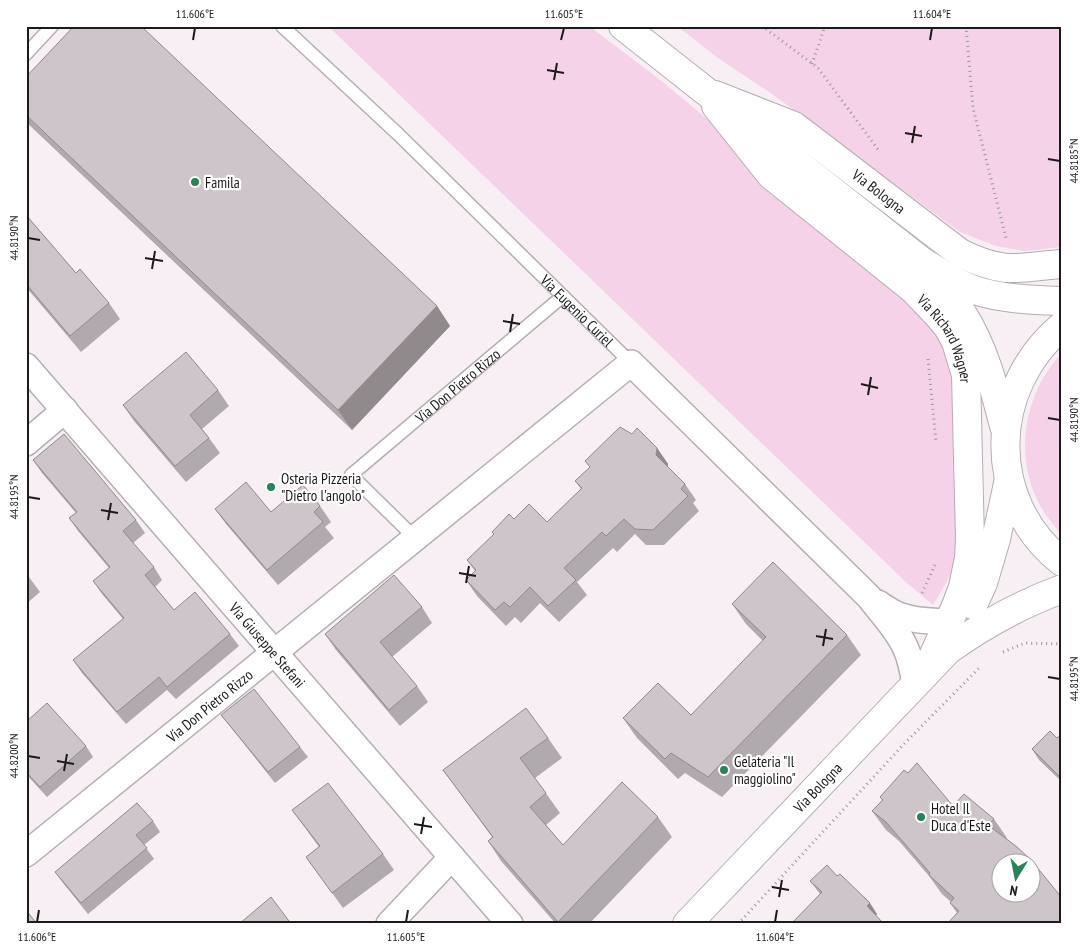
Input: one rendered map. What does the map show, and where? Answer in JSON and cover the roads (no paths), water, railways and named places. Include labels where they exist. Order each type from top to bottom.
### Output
[{"type":"street","name":"Via Richard Wagner","points":[[622,26],[920,260],[952,280],[992,295],[1062,301]]},
{"type":"street","name":"Via Richard Wagner","points":[[704,90],[771,175],[913,288],[948,327],[956,342],[966,375],[969,558],[963,587],[920,679]]},
{"type":"street","name":"Via Bologna","points":[[704,90],[794,126],[960,253],[990,265],[1005,268],[1062,264]]},
{"type":"street","name":"Via Richard Wagner","points":[[920,260],[950,296],[981,350],[996,395],[1005,432]]},
{"type":"street","name":"Via Bologna","points":[[1062,326],[1044,342],[1024,371],[1013,396],[1005,432],[1009,479],[1018,506],[1033,532],[1053,555],[1062,562]]},
{"type":"street","name":"Via Eugenio Curiel","points":[[631,363],[870,597],[897,632],[920,679]]},
{"type":"street","name":"Via Don Pietro Rizzo","points":[[26,854],[631,363]]},
{"type":"street","name":"Via Giuseppe Stefani","points":[[26,366],[510,924]]},
{"type":"street","points":[[26,443],[65,410]]},
{"type":"street","name":"Via Bologna","points":[[948,650],[983,583],[996,539],[1009,479]]},
{"type":"street","name":"Via Bologna","points":[[687,924],[948,650],[974,631],[1062,589]]},
{"type":"street","name":"Via Eugenio Curiel","points":[[870,597],[892,612],[906,617],[948,622]]},
{"type":"street","points":[[389,924],[452,858]]},
{"type":"lane","points":[[26,54],[52,26]]},
{"type":"lane","name":"Via Eugenio Curiel","points":[[282,26],[392,128],[631,363]]},
{"type":"lane","name":"Via Don Pietro Rizzo","points":[[415,538],[351,475],[563,296]]},
{"type":"place","name":"Famila","points":[[195,182]]},
{"type":"place","name":"Osteria Pizzeria \"Dietro l'angolo\"","points":[[271,487]]},
{"type":"place","name":"Gelateria \"Il maggiolino\"","points":[[724,770]]},
{"type":"place","name":"Hotel Il Duca d'Este","points":[[921,817]]}]
